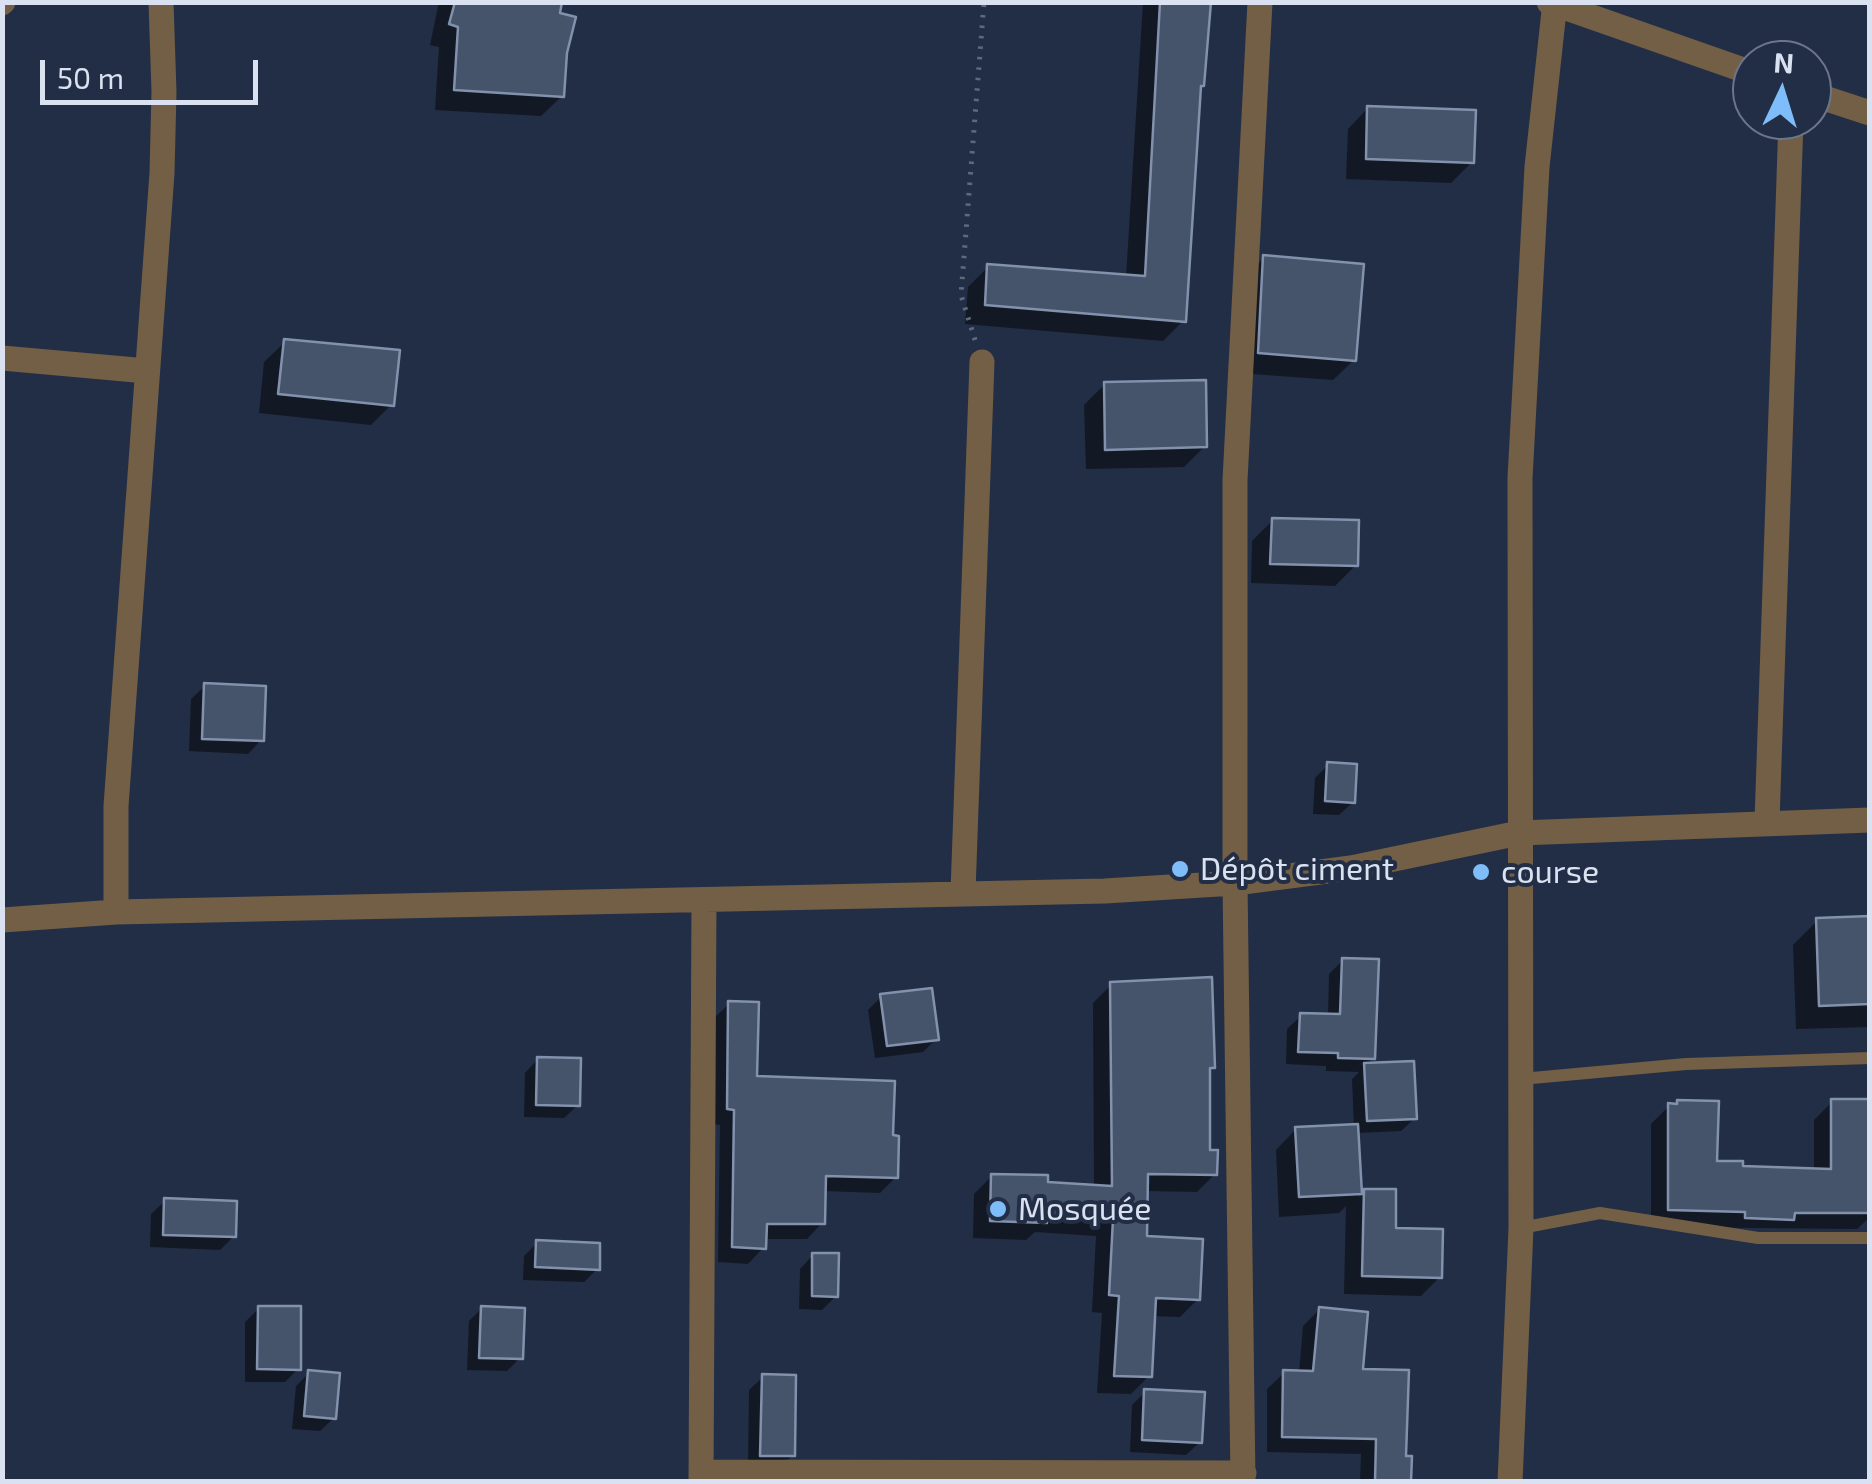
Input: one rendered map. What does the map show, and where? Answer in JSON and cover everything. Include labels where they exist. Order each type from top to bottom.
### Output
[{"type":"street","points":[[116,912],[116,806],[162,173],[161,2]]},
{"type":"street","points":[[704,900],[701,1477],[1244,1477],[1235,883],[1235,480],[1260,2]]},
{"type":"street","points":[[1510,1482],[1521,1228],[1520,478],[1538,167],[1553,3],[1732,66]]},
{"type":"street","points":[[1832,101],[1870,113]]},
{"type":"street","points":[[1767,822],[1789,140]]},
{"type":"street","points":[[2,358],[147,372]]},
{"type":"street","points":[[963,892],[982,362]]},
{"type":"street","points":[[2,920],[116,912],[1104,891],[1235,883],[1350,868],[1519,833],[1870,820]]},
{"type":"lane","points":[[1521,1079],[1686,1064],[1870,1058]]},
{"type":"lane","points":[[1521,1228],[1600,1213],[1758,1238],[1870,1238]]},
{"type":"path","points":[[982,362],[961,295],[984,2]]},
{"type":"building","points":[[455,2],[562,2],[560,13],[576,17],[567,53],[564,97],[454,90],[458,27],[449,24]]},
{"type":"building","points":[[1160,2],[1211,2],[1201,86],[1186,322],[985,305],[987,264],[1145,276]]},
{"type":"building","points":[[1367,106],[1476,110],[1474,163],[1366,159]]},
{"type":"building","points":[[1263,255],[1364,264],[1356,361],[1258,353]]},
{"type":"building","points":[[284,339],[400,350],[394,406],[278,394]]},
{"type":"building","points":[[1206,380],[1207,447],[1105,450],[1104,382]]},
{"type":"building","points":[[1272,518],[1359,520],[1358,566],[1270,564]]},
{"type":"building","points":[[204,683],[266,686],[264,741],[202,739]]},
{"type":"building","points":[[1327,762],[1357,764],[1355,803],[1325,801]]},
{"type":"building","points":[[1870,916],[1870,1004],[1819,1006],[1816,918]]},
{"type":"building","points":[[1342,958],[1379,959],[1375,1059],[1298,1052],[1300,1013],[1340,1014]]},
{"type":"building","points":[[1212,977],[1215,1068],[1210,1068],[1210,1150],[1218,1150],[1217,1175],[1148,1174],[1147,1236],[1203,1239],[1200,1300],[1156,1298],[1152,1377],[1114,1376],[1119,1296],[1109,1295],[1113,1219],[1047,1214],[1047,1223],[990,1221],[991,1174],[1048,1175],[1048,1182],[1112,1186],[1110,982]]},
{"type":"building","points":[[932,988],[939,1040],[887,1046],[880,994]]},
{"type":"building","points":[[728,1001],[759,1002],[757,1076],[895,1081],[893,1135],[899,1136],[898,1178],[826,1176],[825,1224],[767,1224],[766,1249],[732,1247],[734,1110],[727,1109]]},
{"type":"building","points":[[537,1057],[581,1058],[580,1106],[536,1105]]},
{"type":"building","points":[[1414,1061],[1417,1119],[1367,1121],[1364,1063]]},
{"type":"building","points":[[1831,1099],[1870,1099],[1870,1213],[1795,1213],[1794,1220],[1745,1218],[1745,1212],[1668,1210],[1668,1103],[1719,1101],[1717,1161],[1743,1161],[1743,1166],[1831,1169]]},
{"type":"building","points":[[1358,1124],[1362,1194],[1299,1197],[1295,1127]]},
{"type":"building","points":[[1364,1189],[1396,1189],[1396,1228],[1443,1229],[1442,1278],[1362,1276]]},
{"type":"building","points":[[164,1198],[237,1201],[236,1237],[163,1235]]},
{"type":"building","points":[[536,1240],[600,1243],[600,1270],[535,1267]]},
{"type":"building","points":[[812,1253],[839,1253],[838,1297],[812,1296]]},
{"type":"building","points":[[258,1306],[301,1306],[301,1370],[257,1369]]},
{"type":"building","points":[[481,1306],[525,1308],[523,1359],[479,1358]]},
{"type":"building","points":[[1319,1307],[1368,1312],[1363,1369],[1409,1370],[1406,1456],[1412,1456],[1411,1482],[1375,1482],[1376,1439],[1282,1437],[1283,1370],[1313,1371]]},
{"type":"building","points":[[308,1370],[340,1373],[336,1419],[304,1416]]},
{"type":"building","points":[[762,1374],[796,1375],[795,1456],[760,1456]]},
{"type":"building","points":[[1144,1389],[1205,1392],[1202,1443],[1142,1440]]},
{"type":"place","name":"Dépôt ciment","points":[[1180,869]]},
{"type":"place","name":"course","points":[[1481,872]]},
{"type":"place","name":"Mosquée","points":[[998,1209]]}]
